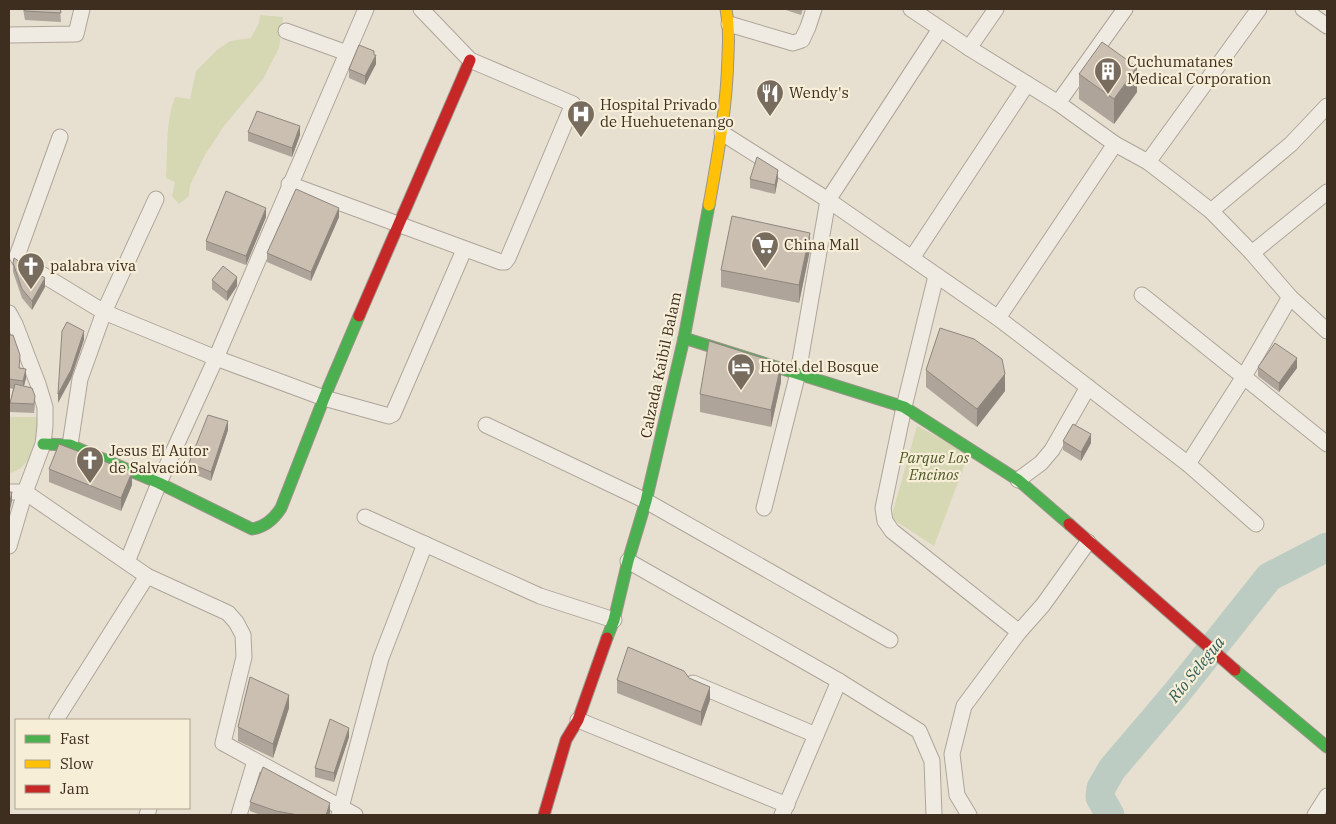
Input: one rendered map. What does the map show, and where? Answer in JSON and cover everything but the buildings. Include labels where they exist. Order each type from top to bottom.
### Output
[{"type":"street","points":[[9,44],[9,35],[76,34],[82,9]]},
{"type":"street","points":[[127,562],[159,483],[216,358],[366,9]]},
{"type":"street","points":[[290,184],[464,250],[501,262],[508,258],[573,105],[572,102],[470,60],[421,9]]},
{"type":"street","points":[[728,16],[793,43],[802,40],[814,9]]},
{"type":"street","points":[[912,9],[969,48],[1058,103],[1115,144],[1148,162],[1211,210],[1290,296],[1327,331]]},
{"type":"street","points":[[969,48],[996,9]]},
{"type":"street","points":[[1058,103],[1125,9]]},
{"type":"street","points":[[1148,162],[1259,9]]},
{"type":"street","points":[[1303,9],[1327,26]]},
{"type":"street","name":"Calzada Kaibil Balam","points":[[544,815],[566,740],[578,720],[614,620],[628,561],[646,501],[684,338],[722,133],[728,75],[728,16]]},
{"type":"street","points":[[764,508],[798,373],[828,200],[940,29]]},
{"type":"street","points":[[286,31],[347,53]]},
{"type":"street","points":[[43,444],[70,445],[159,483],[252,528],[256,529],[267,524],[276,516],[281,508],[324,398],[398,224],[470,60]]},
{"type":"street","points":[[912,258],[1027,84]]},
{"type":"street","points":[[1211,210],[1291,144],[1327,106]]},
{"type":"street","points":[[722,133],[828,200],[998,318],[1188,464],[1256,524]]},
{"type":"street","points":[[60,137],[18,258],[104,312],[216,358],[324,398],[389,416],[393,414],[464,250]]},
{"type":"street","points":[[998,318],[1115,144]]},
{"type":"street","points":[[1252,253],[1327,192]]},
{"type":"street","points":[[70,445],[80,379],[104,312],[156,199]]},
{"type":"street","points":[[936,276],[882,508],[885,521],[892,531],[1019,632]]},
{"type":"street","points":[[1142,295],[1327,444]]},
{"type":"street","points":[[1188,464],[1243,378],[1290,296]]},
{"type":"street","points":[[9,313],[32,366],[45,407],[43,444],[25,492],[9,546]]},
{"type":"street","points":[[684,338],[904,407],[1018,480],[1225,661],[1327,747]]},
{"type":"street","points":[[1018,480],[1041,463],[1052,450],[1088,387]]},
{"type":"street","points":[[486,425],[646,501],[890,640]]},
{"type":"street","points":[[9,492],[25,492],[147,576],[228,614],[240,627],[244,657],[223,741],[225,745],[340,812],[355,815]]},
{"type":"street","points":[[365,517],[540,596],[614,620]]},
{"type":"street","points":[[969,815],[957,795],[952,754],[964,706],[1019,632],[1043,605],[1088,542]]},
{"type":"street","points":[[340,812],[380,658],[425,544]]},
{"type":"street","points":[[628,561],[839,681],[919,731],[932,761],[934,815]]},
{"type":"street","points":[[57,718],[147,576]]},
{"type":"street","points":[[578,720],[784,810],[839,681]]},
{"type":"street","points":[[693,683],[816,735]]},
{"type":"street","name":"Calzada Kaibil Balam","points":[[578,720],[579,745]]},
{"type":"street","points":[[239,815],[255,761]]},
{"type":"street","points":[[1315,815],[1327,796]]},
{"type":"green space","points":[[260,15],[283,17],[279,48],[263,79],[224,126],[205,155],[190,185],[189,196],[179,204],[172,196],[175,182],[166,178],[168,127],[175,97],[190,99],[196,71],[217,50],[230,41],[251,38],[259,23]]},
{"type":"green space","points":[[9,417],[38,417],[34,443],[28,459],[24,466],[9,473]]},
{"type":"green space","name":"Parque Los Encinos","points":[[917,426],[969,453],[934,546],[891,518]]},
{"type":"waterway","name":"Río Selegua","points":[[1110,815],[1100,797],[1101,788],[1112,769],[1175,695],[1269,577],[1327,547]]},
{"type":"traffic: fast","points":[[607,638],[614,620],[628,561],[646,501],[684,338],[709,205]]},
{"type":"traffic: fast","points":[[43,444],[70,445],[159,483],[252,529],[261,526],[272,519],[281,508],[324,398],[359,316]]},
{"type":"traffic: fast","points":[[684,338],[904,407],[1018,480],[1069,524]]},
{"type":"traffic: fast","points":[[1235,670],[1327,747]]},
{"type":"traffic: slow","points":[[709,205],[726,93],[729,38],[726,9]]},
{"type":"traffic: jam","points":[[359,316],[470,60]]},
{"type":"traffic: jam","points":[[1069,524],[1235,670]]},
{"type":"traffic: jam","points":[[544,815],[566,740],[578,720],[607,638]]},
{"type":"place","name":"Cuchumatanes Medical Corporation","points":[[1108,95]]},
{"type":"place","name":"Wendy's","points":[[770,117]]},
{"type":"place","name":"Hospital Privado de Huehuetenango","points":[[581,138]]},
{"type":"place","name":"China Mall","points":[[765,269]]},
{"type":"place","name":"palabra viva","points":[[31,290]]},
{"type":"place","name":"Hotel del Bosque","points":[[741,391]]},
{"type":"place","name":"Jesus El Autor de Salvación","points":[[90,484]]}]
